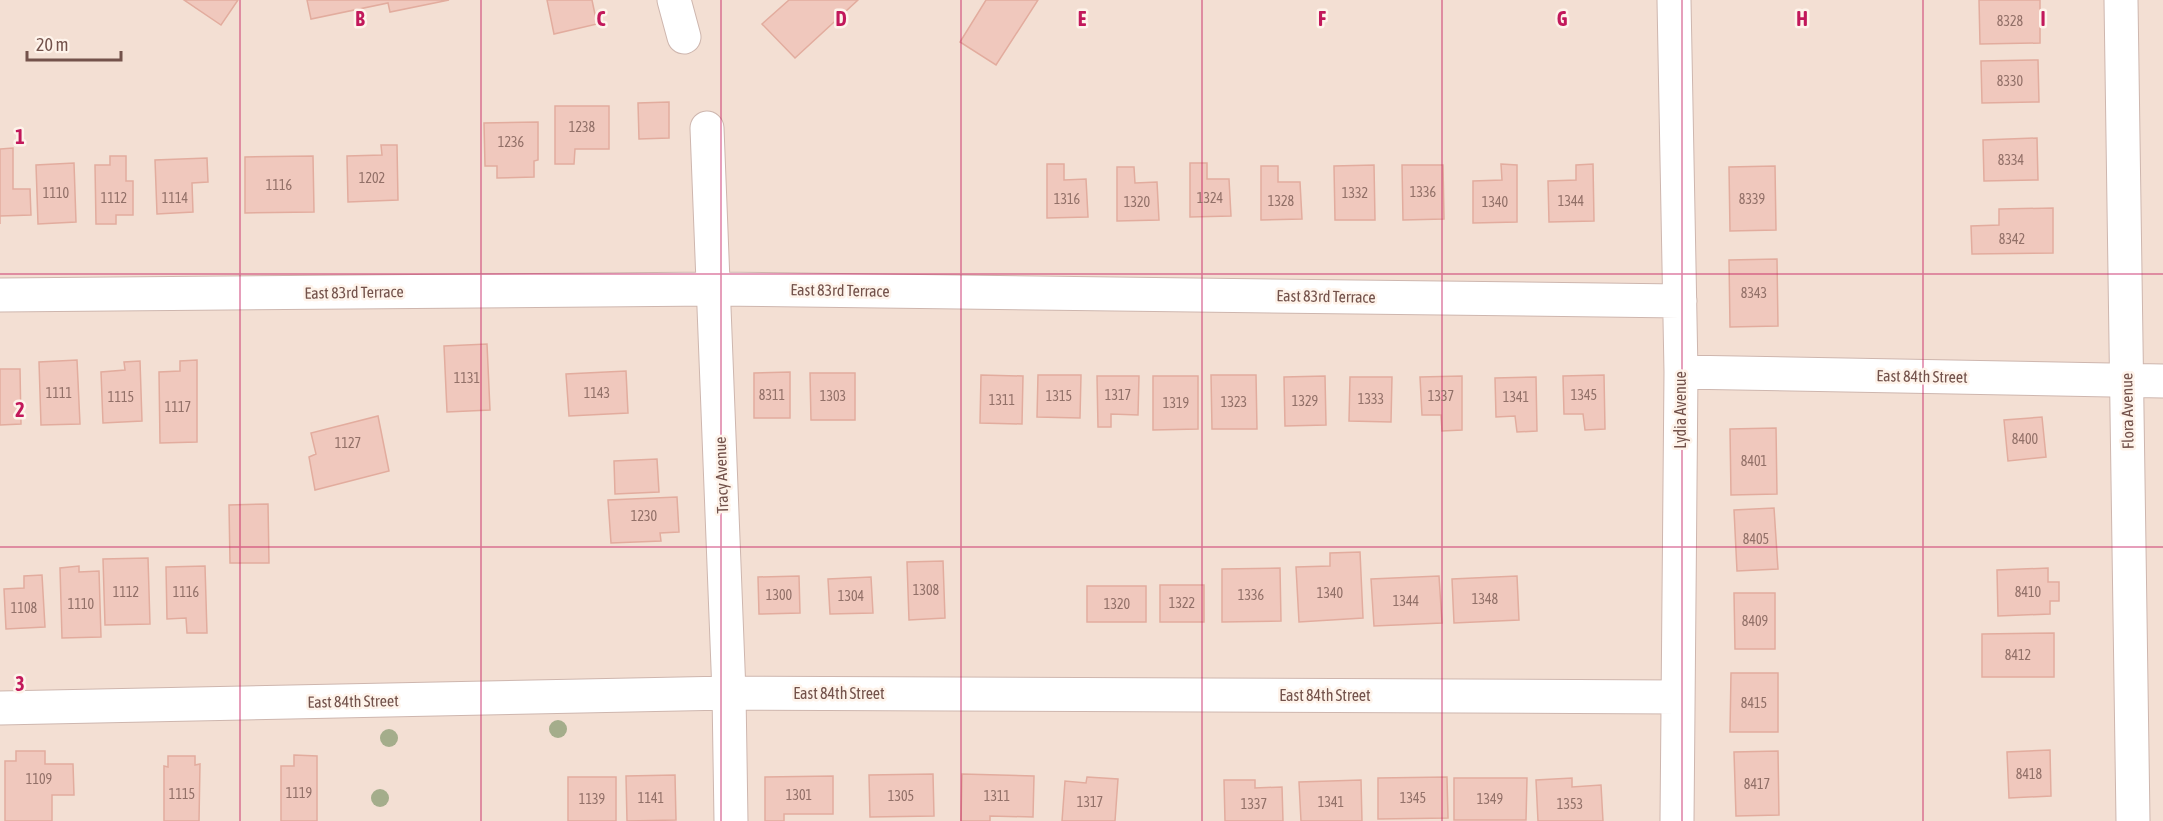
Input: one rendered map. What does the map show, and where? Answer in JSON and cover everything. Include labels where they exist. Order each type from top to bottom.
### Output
[{"type":"street","points":[[675,0],[684,37]]},
{"type":"street","name":"Lydia Avenue","points":[[1674,0],[1681,372],[1677,821]]},
{"type":"street","name":"Flora Avenue","points":[[2121,0],[2133,821]]},
{"type":"street","name":"Tracy Avenue","points":[[707,128],[729,693],[731,821]]},
{"type":"street","name":"East 83rd Terrace","points":[[0,295],[714,289],[1680,301]]},
{"type":"street","name":"East 84th Street","points":[[1681,372],[2163,381]]},
{"type":"street","name":"East 84th Street","points":[[0,708],[729,693],[1678,697]]},
{"type":"shaded area","points":[[0,0],[2163,0],[2163,821],[0,821]]},
{"type":"building","points":[[184,0],[238,0],[221,25]]},
{"type":"building","points":[[307,0],[449,0],[390,12],[388,3],[311,19]]},
{"type":"building","points":[[547,0],[592,0],[597,24],[554,34]]},
{"type":"building","points":[[789,0],[858,0],[795,58],[762,24]]},
{"type":"building","points":[[986,0],[1038,0],[996,65],[960,42]]},
{"type":"building","points":[[1979,0],[2040,0],[2040,43],[1980,44]]},
{"type":"building","points":[[2038,60],[2039,102],[1982,103],[1981,61]]},
{"type":"building","points":[[669,102],[669,138],[639,139],[638,103]]},
{"type":"building","points":[[555,106],[609,106],[609,149],[575,149],[574,164],[555,164]]},
{"type":"building","points":[[538,122],[538,160],[534,161],[534,177],[497,178],[497,166],[485,166],[484,123]]},
{"type":"building","points":[[2037,138],[2038,180],[1984,181],[1983,140]]},
{"type":"building","points":[[381,145],[397,145],[398,200],[348,202],[347,156],[382,155]]},
{"type":"building","points":[[13,148],[13,189],[30,189],[31,215],[0,216],[0,149]]},
{"type":"building","points":[[110,156],[126,156],[126,181],[133,181],[133,215],[116,215],[116,224],[96,224],[95,165],[110,165]]},
{"type":"building","points":[[313,156],[314,212],[245,213],[245,157]]},
{"type":"building","points":[[207,158],[208,182],[192,183],[193,212],[157,214],[155,160]]},
{"type":"building","points":[[74,163],[76,222],[38,224],[36,165]]},
{"type":"building","points":[[1190,163],[1207,163],[1207,179],[1229,179],[1231,216],[1190,217]]},
{"type":"building","points":[[1047,164],[1064,164],[1064,180],[1086,179],[1088,217],[1047,218]]},
{"type":"building","points":[[1501,164],[1517,165],[1517,222],[1473,223],[1473,181],[1502,180]]},
{"type":"building","points":[[1593,164],[1594,221],[1549,222],[1548,181],[1576,180],[1576,165]]},
{"type":"building","points":[[1374,165],[1375,220],[1335,220],[1334,166]]},
{"type":"building","points":[[1402,165],[1443,165],[1444,219],[1403,220]]},
{"type":"building","points":[[1261,166],[1278,166],[1278,182],[1300,182],[1302,219],[1261,220]]},
{"type":"building","points":[[1775,166],[1776,230],[1730,231],[1729,167]]},
{"type":"building","points":[[1117,167],[1134,167],[1135,183],[1157,182],[1159,220],[1117,221]]},
{"type":"building","points":[[2053,208],[2053,253],[1972,254],[1971,226],[1999,225],[1999,209]]},
{"type":"building","points":[[1777,259],[1778,326],[1730,327],[1729,260]]},
{"type":"building","points":[[487,344],[490,410],[447,412],[444,346]]},
{"type":"building","points":[[77,360],[80,424],[41,425],[39,362]]},
{"type":"building","points":[[197,360],[197,442],[160,443],[159,372],[180,371],[180,361]]},
{"type":"building","points":[[140,361],[142,421],[103,423],[101,372],[125,370],[124,362]]},
{"type":"building","points":[[0,369],[20,369],[21,424],[0,425]]},
{"type":"building","points":[[626,371],[628,413],[569,416],[566,374]]},
{"type":"building","points":[[790,372],[790,418],[754,418],[754,373]]},
{"type":"building","points":[[810,373],[855,373],[855,420],[811,420]]},
{"type":"building","points":[[981,375],[1023,376],[1022,424],[980,423]]},
{"type":"building","points":[[1038,375],[1081,375],[1080,418],[1037,417]]},
{"type":"building","points":[[1211,375],[1256,375],[1257,429],[1212,429]]},
{"type":"building","points":[[1604,375],[1605,429],[1585,430],[1583,414],[1564,414],[1563,376]]},
{"type":"building","points":[[1097,376],[1139,376],[1138,415],[1111,414],[1111,427],[1098,427]]},
{"type":"building","points":[[1153,376],[1198,376],[1198,429],[1153,430]]},
{"type":"building","points":[[1325,376],[1326,425],[1285,426],[1284,377]]},
{"type":"building","points":[[1462,376],[1462,430],[1442,431],[1441,415],[1422,415],[1420,377]]},
{"type":"building","points":[[1350,377],[1392,377],[1391,422],[1349,421]]},
{"type":"building","points":[[1536,377],[1537,431],[1517,432],[1515,416],[1496,417],[1495,378]]},
{"type":"building","points":[[378,416],[389,471],[315,490],[309,457],[316,454],[311,433]]},
{"type":"building","points":[[2042,417],[2046,457],[2008,461],[2004,420]]},
{"type":"building","points":[[1776,428],[1777,494],[1731,495],[1730,429]]},
{"type":"building","points":[[657,459],[659,492],[615,494],[614,461]]},
{"type":"building","points":[[677,497],[679,532],[660,533],[661,541],[611,543],[608,500]]},
{"type":"building","points":[[268,504],[269,563],[230,563],[229,505]]},
{"type":"building","points":[[1774,508],[1778,569],[1737,571],[1734,510]]},
{"type":"building","points":[[1360,552],[1363,618],[1299,622],[1296,567],[1330,566],[1330,553]]},
{"type":"building","points":[[148,558],[150,624],[105,625],[103,559]]},
{"type":"building","points":[[943,561],[945,618],[909,620],[907,562]]},
{"type":"building","points":[[79,566],[79,572],[99,571],[101,637],[62,638],[60,568]]},
{"type":"building","points":[[205,566],[207,633],[187,633],[186,618],[167,619],[166,567]]},
{"type":"building","points":[[1280,568],[1281,621],[1222,622],[1222,569]]},
{"type":"building","points":[[2048,568],[2048,582],[2059,582],[2059,601],[2050,601],[2050,614],[1998,616],[1997,570]]},
{"type":"building","points":[[42,575],[45,627],[6,629],[4,589],[24,588],[24,576]]},
{"type":"building","points":[[799,576],[800,613],[759,614],[758,577]]},
{"type":"building","points":[[1439,576],[1442,623],[1374,626],[1371,579]]},
{"type":"building","points":[[1517,576],[1519,620],[1454,623],[1452,579]]},
{"type":"building","points":[[871,577],[873,613],[830,614],[828,579]]},
{"type":"building","points":[[1160,585],[1204,585],[1204,622],[1160,622]]},
{"type":"building","points":[[1087,586],[1146,586],[1146,622],[1087,622]]},
{"type":"building","points":[[1734,593],[1775,593],[1775,649],[1735,649]]},
{"type":"building","points":[[2054,633],[2054,677],[1982,677],[1982,634]]},
{"type":"building","points":[[1731,673],[1778,673],[1778,732],[1730,732]]},
{"type":"building","points":[[2050,750],[2051,796],[2009,798],[2007,752]]},
{"type":"building","points":[[16,751],[45,751],[45,764],[73,764],[74,795],[52,795],[52,821],[5,821],[5,761],[16,761]]},
{"type":"building","points":[[1778,751],[1779,815],[1736,816],[1734,752]]},
{"type":"building","points":[[294,755],[317,756],[317,821],[281,821],[281,766],[294,766]]},
{"type":"building","points":[[168,756],[195,756],[195,765],[200,764],[199,821],[164,821],[164,766],[168,767]]},
{"type":"building","points":[[933,774],[934,816],[870,817],[869,775]]},
{"type":"building","points":[[962,774],[1034,776],[1033,817],[990,816],[990,821],[961,821]]},
{"type":"building","points":[[675,775],[676,820],[627,821],[626,776]]},
{"type":"building","points":[[833,776],[833,814],[784,814],[784,821],[765,821],[765,777]]},
{"type":"building","points":[[568,777],[616,777],[616,821],[568,821]]},
{"type":"building","points":[[1087,777],[1118,779],[1115,821],[1062,821],[1065,781],[1086,783]]},
{"type":"building","points":[[1447,777],[1448,818],[1378,819],[1378,778]]},
{"type":"building","points":[[1454,778],[1527,778],[1526,820],[1454,820]]},
{"type":"building","points":[[1572,778],[1572,787],[1601,785],[1603,821],[1538,821],[1536,780]]},
{"type":"building","points":[[1224,780],[1255,780],[1255,788],[1282,787],[1283,821],[1225,821]]},
{"type":"building","points":[[1361,780],[1362,821],[1301,821],[1299,782]]}]
